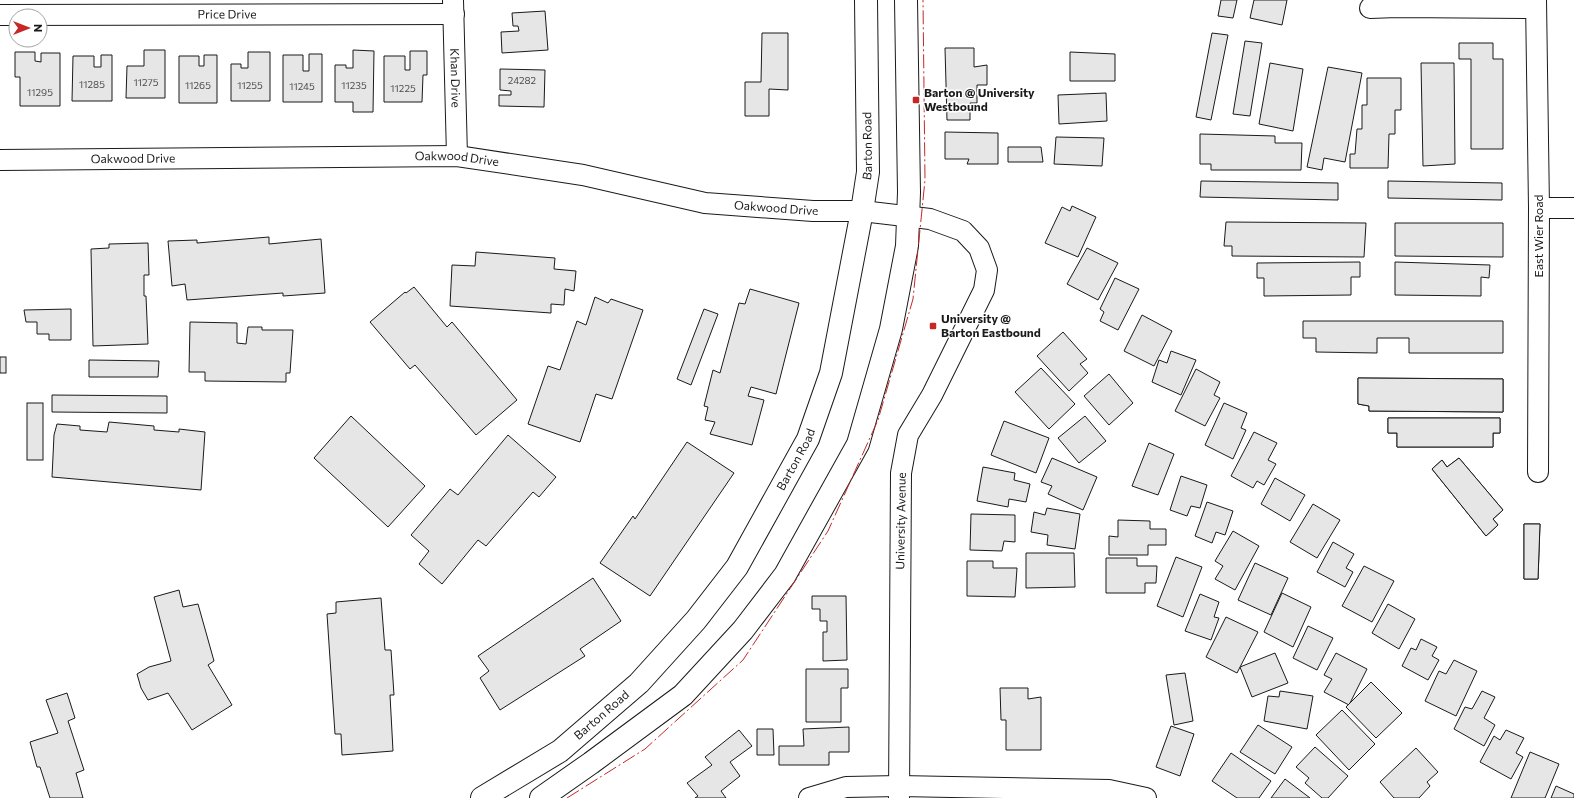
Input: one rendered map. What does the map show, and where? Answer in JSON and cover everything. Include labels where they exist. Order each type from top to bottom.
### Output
[{"type":"main road","name":"Barton Road","points":[[482,798],[560,751],[639,683],[696,620],[737,567],[808,439],[831,373],[868,172],[866,0]]},
{"type":"main road","points":[[541,798],[683,695],[742,630],[785,575],[858,444],[891,329],[906,249],[909,217],[906,0]]},
{"type":"street","points":[[1370,8],[1536,4]]},
{"type":"street","name":"East Wier Road","points":[[1536,4],[1539,208],[1538,472]]},
{"type":"street","name":"Price Drive","points":[[0,15],[453,7]]},
{"type":"street","name":"Khan Drive","points":[[453,7],[457,156]]},
{"type":"street","name":"Oakwood Drive","points":[[0,160],[457,156],[583,175],[706,203],[814,211],[862,211],[909,217]]},
{"type":"street","points":[[1539,208],[1574,208]]},
{"type":"street","name":"University Avenue","points":[[899,792],[901,473],[908,436],[932,395],[984,290],[987,270],[979,248],[963,231],[930,219],[909,217]]},
{"type":"street","points":[[809,798],[846,786],[899,792],[1108,790],[1146,798]]},
{"type":"building","points":[[1221,0],[1237,0],[1233,18],[1218,16]]},
{"type":"building","points":[[1254,0],[1287,0],[1282,25],[1250,18]]},
{"type":"building","points":[[545,11],[548,50],[502,53],[501,32],[519,31],[518,26],[513,26],[512,13]]},
{"type":"building","points":[[762,33],[788,33],[788,90],[769,89],[769,116],[745,116],[745,82],[761,82]]},
{"type":"building","points":[[1212,33],[1228,35],[1211,120],[1196,117]]},
{"type":"building","points":[[1245,41],[1262,43],[1250,116],[1233,114]]},
{"type":"building","points":[[1459,43],[1493,43],[1493,59],[1503,59],[1503,149],[1471,149],[1471,59],[1459,59]]},
{"type":"building","points":[[945,48],[974,48],[974,67],[987,65],[987,85],[977,85],[977,103],[970,103],[970,120],[947,120]]},
{"type":"building","points":[[144,50],[165,50],[165,98],[126,98],[127,66],[144,66]]},
{"type":"building","points":[[353,50],[374,51],[373,112],[353,112],[353,102],[335,102],[335,65],[346,65],[346,68],[353,68]]},
{"type":"building","points":[[410,51],[427,51],[427,75],[423,75],[422,102],[384,102],[384,56],[405,56],[405,70],[410,70]]},
{"type":"building","points":[[15,52],[35,52],[35,61],[41,62],[41,53],[60,53],[60,106],[20,106],[20,77],[15,77]]},
{"type":"building","points":[[248,52],[270,52],[270,101],[231,101],[231,64],[241,64],[241,68],[248,68]]},
{"type":"building","points":[[1070,52],[1115,54],[1115,81],[1070,81]]},
{"type":"building","points":[[309,54],[322,54],[322,102],[283,102],[283,55],[303,55],[303,71],[309,71]]},
{"type":"building","points":[[101,55],[112,55],[112,101],[72,101],[73,56],[94,56],[94,67],[101,67]]},
{"type":"building","points":[[204,55],[217,55],[217,103],[179,103],[179,56],[199,56],[199,66],[204,66]]},
{"type":"building","points":[[1270,63],[1303,69],[1293,131],[1259,124]]},
{"type":"building","points":[[1421,63],[1454,63],[1455,164],[1423,166]]},
{"type":"building","points":[[1328,67],[1362,73],[1345,162],[1324,158],[1322,170],[1307,167]]},
{"type":"building","points":[[500,69],[545,70],[544,107],[499,106],[499,95],[511,95],[511,91],[500,90]]},
{"type":"building","points":[[1367,78],[1401,78],[1401,110],[1395,110],[1395,134],[1389,134],[1388,168],[1350,168],[1350,154],[1355,154],[1357,129],[1362,129],[1362,105],[1367,105]]},
{"type":"building","points":[[1106,93],[1107,121],[1059,124],[1058,95]]},
{"type":"building","points":[[945,132],[998,133],[998,164],[967,164],[969,159],[945,159]]},
{"type":"building","points":[[1200,134],[1275,136],[1275,143],[1302,143],[1301,170],[1211,170],[1211,164],[1200,164]]},
{"type":"building","points":[[1056,137],[1104,138],[1102,166],[1054,164]]},
{"type":"building","points":[[1008,147],[1041,147],[1043,162],[1008,162]]},
{"type":"building","points":[[1201,181],[1338,183],[1338,200],[1200,197]]},
{"type":"building","points":[[1388,181],[1502,183],[1502,200],[1388,198]]},
{"type":"building","points":[[1072,206],[1096,217],[1078,257],[1045,243],[1062,207],[1070,211]]},
{"type":"building","points":[[1226,222],[1366,223],[1364,257],[1232,256],[1232,246],[1224,246]]},
{"type":"building","points":[[1395,223],[1503,223],[1503,257],[1395,256]]},
{"type":"building","points":[[269,237],[269,244],[321,239],[325,293],[283,296],[283,293],[187,300],[185,284],[172,286],[168,241],[197,240],[197,243]]},
{"type":"building","points":[[148,243],[149,275],[144,275],[144,296],[146,296],[148,344],[93,346],[91,249],[109,248],[109,244]]},
{"type":"building","points":[[1087,248],[1118,263],[1098,300],[1067,284]]},
{"type":"building","points":[[476,252],[555,258],[554,269],[576,271],[574,291],[565,289],[564,305],[551,304],[551,313],[450,306],[452,265],[475,266]]},
{"type":"building","points":[[1360,262],[1360,277],[1351,277],[1351,295],[1264,296],[1264,278],[1257,278],[1257,263]]},
{"type":"building","points":[[1395,262],[1490,265],[1489,278],[1481,277],[1481,296],[1395,295]]},
{"type":"building","points":[[1115,278],[1139,289],[1118,330],[1100,321],[1104,312],[1100,309]]},
{"type":"building","points":[[414,287],[447,327],[452,322],[517,400],[476,435],[415,365],[410,369],[370,322],[405,292],[406,293]]},
{"type":"building","points":[[750,289],[799,303],[776,394],[751,387],[748,396],[764,400],[752,445],[710,434],[715,422],[705,420],[708,407],[704,406],[713,370],[720,373],[739,303],[745,304]]},
{"type":"building","points":[[595,297],[608,303],[611,299],[643,310],[612,399],[596,394],[580,442],[528,424],[548,366],[560,370],[577,321],[586,325]]},
{"type":"building","points":[[71,309],[71,340],[49,340],[49,334],[37,334],[37,322],[26,322],[24,310]]},
{"type":"building","points":[[704,309],[718,314],[691,385],[677,379]]},
{"type":"building","points":[[1142,315],[1172,331],[1154,366],[1124,351]]},
{"type":"building","points":[[1303,321],[1503,321],[1503,353],[1409,353],[1409,338],[1377,338],[1377,353],[1316,352],[1316,338],[1303,338]]},
{"type":"building","points":[[190,322],[237,323],[237,343],[246,344],[248,327],[262,327],[262,330],[293,330],[290,373],[286,373],[286,382],[205,381],[205,372],[189,372]]},
{"type":"building","points":[[1063,332],[1087,359],[1080,364],[1088,373],[1069,391],[1037,356]]},
{"type":"building","points":[[1171,351],[1196,360],[1181,395],[1152,382],[1159,360],[1167,363]]},
{"type":"building","points":[[0,357],[6,357],[6,373],[0,373]]},
{"type":"building","points":[[89,360],[159,361],[158,377],[89,377]]},
{"type":"building","points":[[1041,368],[1075,404],[1049,429],[1015,392]]},
{"type":"building","points":[[1196,369],[1220,382],[1214,395],[1220,398],[1205,426],[1175,411]]},
{"type":"building","points":[[1109,374],[1133,403],[1109,425],[1084,396]]},
{"type":"building","points":[[1358,378],[1503,379],[1503,412],[1369,411],[1369,406],[1358,404]]},
{"type":"building","points":[[1358,378],[1503,379],[1503,412],[1369,411],[1369,406],[1358,404]]},
{"type":"building","points":[[52,395],[167,396],[167,413],[52,412]]},
{"type":"building","points":[[27,403],[43,403],[43,460],[27,460]]},
{"type":"building","points":[[1224,403],[1247,413],[1241,428],[1246,430],[1233,459],[1205,445]]},
{"type":"building","points":[[351,416],[425,486],[388,527],[314,458]]},
{"type":"building","points":[[1085,416],[1106,441],[1079,463],[1058,438]]},
{"type":"building","points":[[1388,418],[1500,418],[1500,433],[1493,433],[1493,447],[1397,447],[1397,433],[1388,433]]},
{"type":"building","points":[[1388,418],[1500,418],[1500,433],[1493,433],[1493,447],[1397,447],[1397,433],[1388,433]]},
{"type":"building","points":[[1004,421],[1049,438],[1036,473],[991,455]]},
{"type":"building","points":[[109,422],[154,426],[154,430],[179,432],[179,429],[205,432],[201,490],[52,477],[54,435],[57,424],[80,426],[80,430],[107,432]]},
{"type":"building","points":[[1254,432],[1277,443],[1268,460],[1276,464],[1264,485],[1257,481],[1253,488],[1231,476]]},
{"type":"building","points":[[508,435],[556,477],[539,497],[533,492],[486,546],[478,540],[442,584],[419,564],[429,551],[411,535],[450,489],[458,495]]},
{"type":"building","points":[[687,442],[734,473],[650,596],[600,563],[633,516],[635,519]]},
{"type":"building","points":[[1149,443],[1174,454],[1158,495],[1132,486]]},
{"type":"building","points":[[1052,458],[1097,477],[1083,510],[1048,494],[1052,486],[1041,482]]},
{"type":"building","points":[[1459,458],[1503,510],[1493,519],[1498,525],[1486,536],[1432,469],[1442,460],[1447,467]]},
{"type":"building","points":[[1459,458],[1503,510],[1493,519],[1498,525],[1486,536],[1432,469],[1442,460],[1447,467]]},
{"type":"building","points":[[983,467],[1015,473],[1014,480],[1030,484],[1026,502],[1009,499],[1008,507],[977,501]]},
{"type":"building","points":[[1181,476],[1207,485],[1200,508],[1191,506],[1187,516],[1170,510]]},
{"type":"building","points":[[1275,478],[1305,495],[1290,521],[1261,504]]},
{"type":"building","points":[[1207,502],[1233,511],[1225,535],[1216,532],[1212,543],[1195,536]]},
{"type":"building","points":[[1313,504],[1340,520],[1317,558],[1290,542]]},
{"type":"building","points":[[1047,508],[1080,514],[1075,549],[1047,545],[1048,535],[1031,532],[1034,512],[1045,515]]},
{"type":"building","points":[[971,514],[1015,515],[1015,542],[1004,541],[1002,551],[970,550]]},
{"type":"building","points":[[1118,520],[1150,521],[1150,529],[1166,529],[1166,545],[1148,545],[1148,555],[1109,555],[1109,536],[1118,537]]},
{"type":"building","points":[[1524,524],[1540,524],[1538,579],[1524,579]]},
{"type":"building","points":[[1524,524],[1540,524],[1538,579],[1524,579]]},
{"type":"building","points":[[1233,531],[1259,546],[1235,590],[1215,579],[1223,566],[1215,561]]},
{"type":"building","points":[[1333,542],[1354,554],[1346,568],[1353,572],[1345,587],[1317,572]]},
{"type":"building","points":[[1026,553],[1074,553],[1075,587],[1026,588]]},
{"type":"building","points":[[1176,557],[1202,567],[1183,617],[1157,606]]},
{"type":"building","points":[[1106,558],[1137,558],[1137,566],[1157,566],[1156,583],[1145,583],[1145,593],[1106,593]]},
{"type":"building","points":[[967,561],[993,561],[993,568],[1017,568],[1015,597],[967,596]]},
{"type":"building","points":[[1255,563],[1288,578],[1271,615],[1238,600]]},
{"type":"building","points":[[1364,566],[1394,581],[1372,622],[1342,606]]},
{"type":"building","points":[[593,578],[621,621],[580,649],[585,656],[500,710],[480,678],[489,671],[478,656]]},
{"type":"building","points":[[179,590],[183,607],[198,604],[214,661],[208,665],[232,705],[192,730],[168,693],[148,700],[141,688],[137,674],[149,667],[171,661],[154,597]]},
{"type":"building","points":[[1282,593],[1311,607],[1293,647],[1264,632]]},
{"type":"building","points":[[1200,594],[1219,602],[1214,617],[1219,618],[1211,640],[1185,631]]},
{"type":"building","points":[[812,596],[846,596],[847,660],[823,661],[823,632],[827,632],[827,621],[820,621],[820,609],[812,609]]},
{"type":"building","points":[[381,598],[385,650],[391,650],[394,695],[390,695],[393,751],[342,755],[341,734],[335,734],[327,614],[336,613],[336,602]]},
{"type":"building","points":[[1388,604],[1415,619],[1399,649],[1372,633]]},
{"type":"building","points":[[1226,617],[1258,632],[1237,673],[1206,657]]},
{"type":"building","points":[[1308,626],[1333,638],[1317,670],[1293,658]]},
{"type":"building","points":[[1421,639],[1437,647],[1432,656],[1439,660],[1428,680],[1402,666],[1411,648],[1416,650]]},
{"type":"building","points":[[1275,653],[1288,683],[1252,697],[1240,667]]},
{"type":"building","points":[[1336,653],[1367,669],[1349,705],[1324,692],[1332,679],[1324,675]]},
{"type":"building","points":[[1454,660],[1477,671],[1456,716],[1425,701],[1439,671],[1446,674]]},
{"type":"building","points":[[806,669],[848,669],[848,688],[841,688],[841,722],[806,722]]},
{"type":"building","points":[[1185,673],[1193,721],[1174,725],[1166,675]]},
{"type":"building","points":[[1371,682],[1402,713],[1376,738],[1346,707]]},
{"type":"building","points":[[1000,688],[1028,688],[1028,699],[1041,697],[1041,750],[1006,750],[1006,720],[1001,720]]},
{"type":"building","points":[[1280,691],[1313,696],[1307,729],[1264,721],[1268,696],[1279,697]]},
{"type":"building","points":[[1482,691],[1495,697],[1484,718],[1495,725],[1484,746],[1454,729],[1465,707],[1472,709]]},
{"type":"building","points":[[67,693],[75,718],[68,721],[84,770],[76,773],[83,798],[50,798],[40,767],[37,767],[30,742],[58,733],[46,700]]},
{"type":"building","points":[[1342,710],[1375,744],[1349,770],[1316,735]]},
{"type":"building","points":[[1258,725],[1292,747],[1275,774],[1240,752]]},
{"type":"building","points":[[1171,726],[1194,734],[1180,776],[1156,767]]},
{"type":"building","points":[[849,727],[849,752],[829,752],[829,765],[779,765],[779,746],[804,746],[803,729]]},
{"type":"building","points":[[757,729],[773,729],[774,755],[757,755]]},
{"type":"building","points":[[739,730],[752,746],[730,762],[740,776],[721,791],[726,798],[695,798],[698,796],[687,783],[712,765],[705,757]]},
{"type":"building","points":[[1506,730],[1524,738],[1516,753],[1523,757],[1511,779],[1480,762],[1494,736],[1500,740]]},
{"type":"building","points":[[1315,747],[1348,776],[1328,798],[1322,798],[1305,783],[1309,778],[1296,767]]},
{"type":"building","points":[[1416,748],[1438,772],[1427,782],[1430,786],[1419,798],[1394,798],[1380,782]]},
{"type":"building","points":[[1530,752],[1559,764],[1545,798],[1511,798]]},
{"type":"building","points":[[1231,753],[1271,781],[1259,798],[1237,798],[1212,781]]},
{"type":"building","points":[[1285,779],[1310,798],[1271,798]]},
{"type":"building","points":[[1556,786],[1574,794],[1574,798],[1551,798]]},
{"type":"power","points":[[567,798],[645,749],[743,660],[828,531],[878,420],[913,299],[925,180],[923,0]]},
{"type":"place","name":"Barton @ University Westbound","points":[[916,100]]},
{"type":"place","name":"University @ Barton Eastbound","points":[[933,326]]}]
